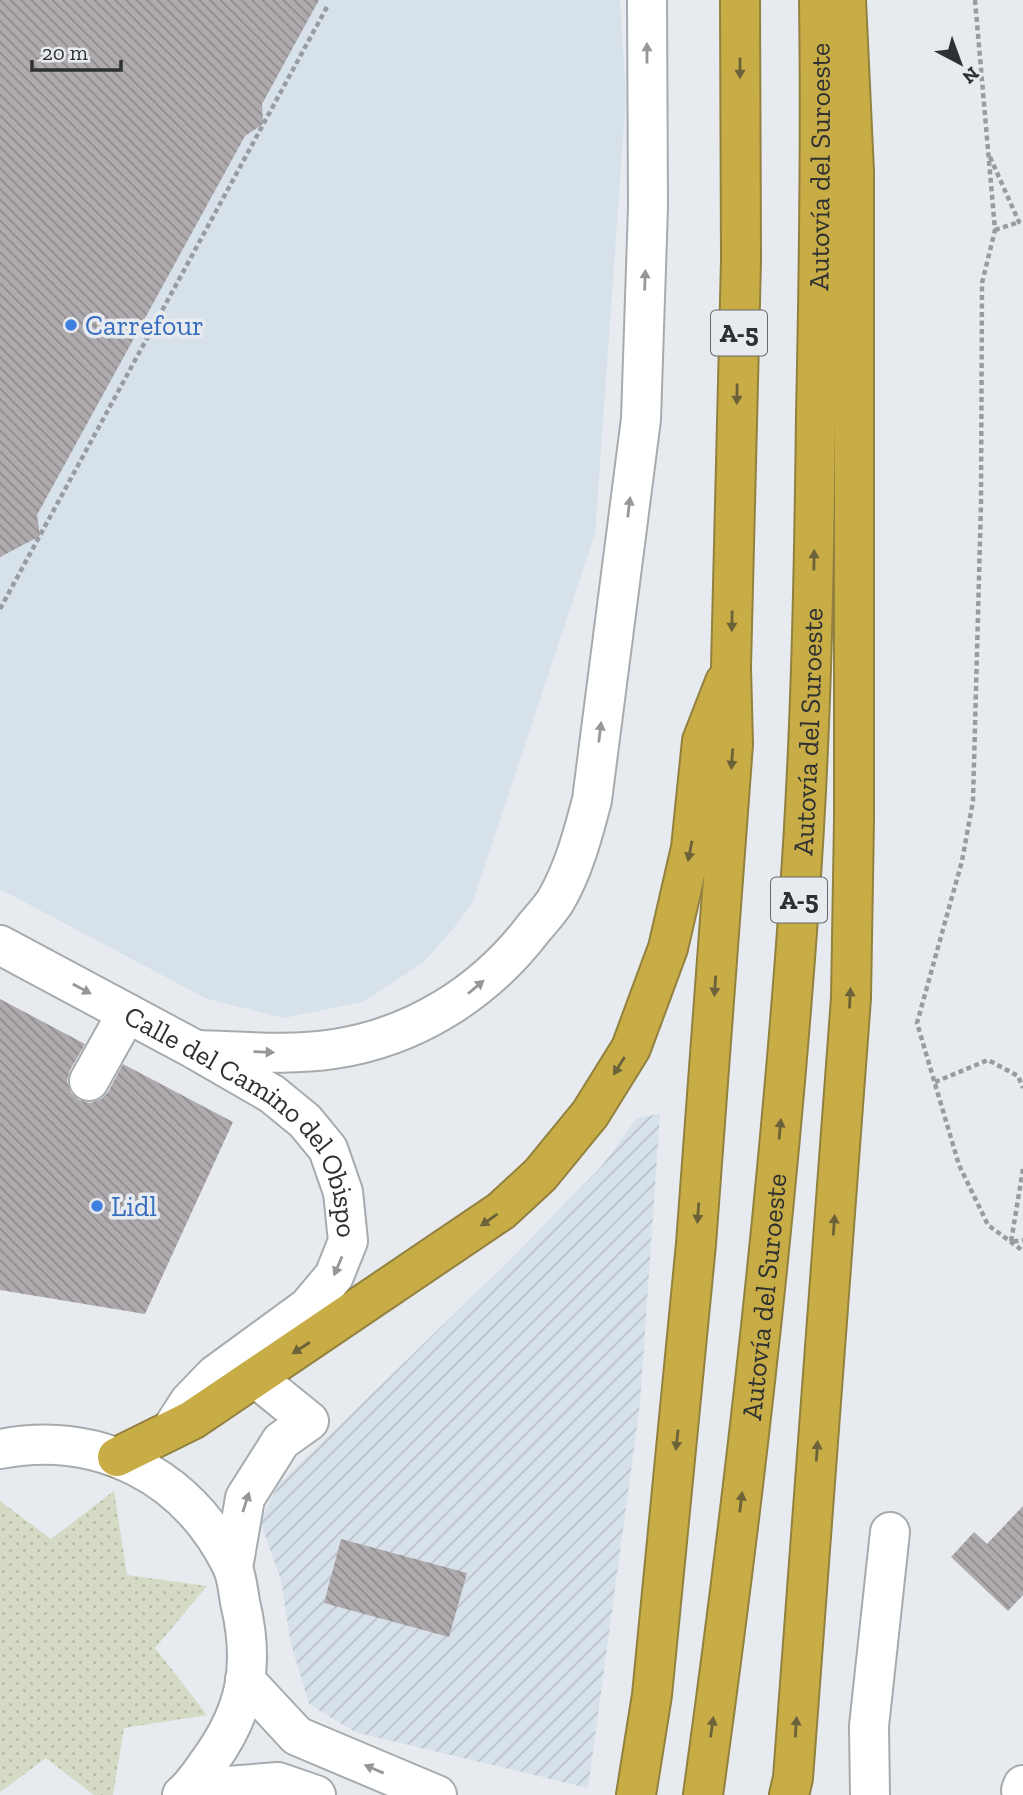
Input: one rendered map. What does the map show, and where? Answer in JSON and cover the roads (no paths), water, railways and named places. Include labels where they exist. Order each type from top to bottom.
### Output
[{"type":"highway","name":"A-5","points":[[636,1795],[652,1695],[696,1244],[733,744],[731,667],[741,260],[740,0]]},
{"type":"highway","name":"Autovía del Suroeste","points":[[703,1795],[766,1295],[799,904],[812,667],[821,125],[819,0]]},
{"type":"highway","points":[[791,1789],[851,998],[854,820],[854,172],[846,0]]},
{"type":"highway","points":[[117,1457],[192,1420],[501,1212],[540,1175],[590,1114],[631,1048],[667,948],[691,848],[702,741],[731,667]]},
{"type":"street","points":[[196,1049],[279,1053],[334,1049],[385,1037],[428,1019],[472,992],[514,953],[556,900],[579,849],[592,800],[641,419],[648,207],[647,0]]},
{"type":"street","name":"Calle del Camino del Obispo","points":[[11,958],[127,1013],[196,1049],[272,1094],[305,1121],[327,1149],[342,1192],[348,1241],[334,1276],[308,1307],[215,1374],[189,1402],[171,1430]]},
{"type":"street","points":[[89,1082],[127,1013]]},
{"type":"street","points":[[233,1568],[245,1498],[281,1441],[318,1428],[256,1378]]},
{"type":"street","points":[[0,1449],[32,1444],[61,1444],[117,1457],[165,1482],[205,1521],[233,1568],[248,1635],[245,1680],[238,1711],[226,1739],[186,1792]]},
{"type":"street","points":[[870,1795],[869,1726],[890,1532]]},
{"type":"street","points":[[245,1680],[297,1736],[437,1795]]},
{"type":"street","points":[[186,1792],[278,1782],[316,1795]]},
{"type":"place","name":"Carrefour","points":[[71,325]]},
{"type":"place","name":"Lidl","points":[[97,1206]]}]
